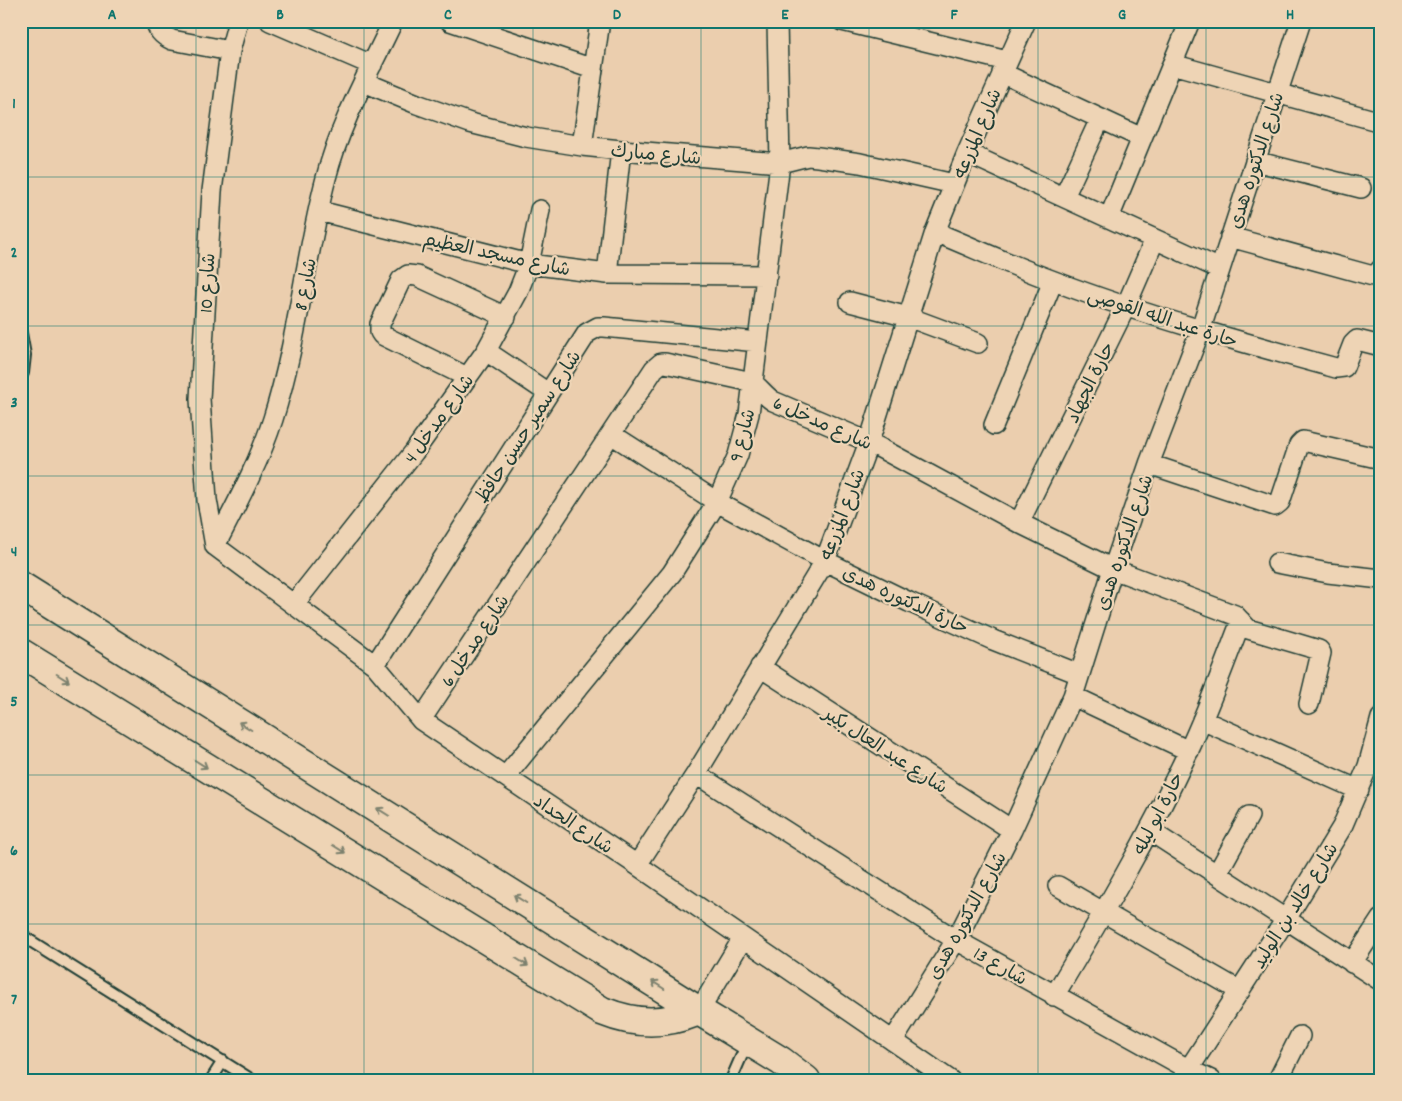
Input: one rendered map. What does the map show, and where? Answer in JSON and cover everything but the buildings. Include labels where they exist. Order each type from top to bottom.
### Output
[{"type":"street","points":[[156,21],[159,31],[164,37],[230,51]]},
{"type":"street","name":"شارع 10","points":[[215,546],[207,500],[200,399],[212,191],[230,51],[238,21]]},
{"type":"street","name":"شارع مبارك","points":[[270,21],[368,74],[417,104],[470,123],[526,137],[621,150],[780,163],[808,156],[818,157],[860,163],[954,184]]},
{"type":"street","name":"شارع 8","points":[[215,546],[246,485],[273,420],[290,352],[326,178],[336,145],[393,21]]},
{"type":"street","points":[[450,21],[593,68]]},
{"type":"street","points":[[582,146],[600,21]]},
{"type":"street","name":"شارع 9","points":[[506,776],[672,573],[717,502],[738,455],[749,414],[780,163],[777,21]]},
{"type":"street","name":"شارع المزرعه","points":[[637,865],[696,774],[825,561],[869,442],[935,232],[1004,67],[1026,21]]},
{"type":"street","points":[[1109,218],[1190,21]]},
{"type":"street","name":"شارع الدكتوره هدى","points":[[893,1041],[956,940],[1012,830],[1073,696],[1113,569],[1149,464],[1200,331],[1301,21]]},
{"type":"street","points":[[851,22],[1004,67],[1100,119],[1142,138]]},
{"type":"street","points":[[1172,64],[1381,122]]},
{"type":"street","points":[[1064,197],[1100,119]]},
{"type":"street","points":[[607,274],[621,150]]},
{"type":"street","points":[[967,153],[1220,269]]},
{"type":"street","points":[[1254,161],[1361,188]]},
{"type":"street","name":"شارع مدخل 4","points":[[294,604],[414,452],[486,351],[506,317],[529,264],[540,210]]},
{"type":"street","name":"شارع مسجد العظيم","points":[[319,211],[529,264],[607,274],[767,275]]},
{"type":"street","name":"حارة عبد الله القوصى","points":[[935,232],[1053,281],[1126,306],[1200,331],[1338,369],[1345,364],[1357,340],[1381,346]]},
{"type":"street","points":[[1230,237],[1372,276],[1376,275],[1381,269]]},
{"type":"street","name":"حارة الجهاد","points":[[1019,523],[1126,306],[1155,239]]},
{"type":"street","points":[[467,377],[382,336],[380,324],[401,280],[408,275],[417,276],[506,317]]},
{"type":"street","points":[[994,424],[1053,281]]},
{"type":"street","points":[[850,302],[908,317],[978,343]]},
{"type":"street","name":"شارع سمير حسن حافظ","points":[[375,665],[587,333],[598,327],[758,342]]},
{"type":"street","points":[[486,351],[548,393]]},
{"type":"street","name":"شارع مدخل 6","points":[[421,720],[654,369],[661,364],[669,364],[752,382],[763,394],[773,401],[869,442],[1019,523],[1113,569],[1235,615],[1248,629],[1319,650],[1321,653],[1309,704]]},
{"type":"street","name":"حارة الدكتوره هدى","points":[[611,434],[717,502],[825,561],[976,632],[1079,674]]},
{"type":"street","points":[[1149,464],[1276,506],[1280,502],[1299,445],[1303,441],[1381,459]]},
{"type":"street","name":"شارع الحداد","points":[[215,546],[375,665],[421,720],[637,865],[950,1080]]},
{"type":"street","points":[[1277,563],[1328,573],[1381,579]]},
{"type":"street","points":[[21,586],[748,1040],[806,1080]]},
{"type":"street","name":"حارة ابو ليله","points":[[1054,996],[1150,831],[1189,751],[1241,622]]},
{"type":"street","points":[[21,653],[602,1011],[626,1019],[650,1022],[675,1019],[699,1011],[743,938]]},
{"type":"street","name":"شارع عبد العال بكير","points":[[760,667],[1012,830]]},
{"type":"street","points":[[1073,696],[1189,751]]},
{"type":"street","name":"شارع خالد بن الوليد","points":[[1186,1075],[1286,920],[1342,828],[1359,790],[1374,768],[1381,718]]},
{"type":"street","points":[[1202,720],[1359,790]]},
{"type":"street","name":"شارع 13","points":[[696,774],[956,940],[1186,1075],[1211,1080]]},
{"type":"street","points":[[1217,874],[1249,816]]},
{"type":"street","points":[[1150,831],[1381,981]]},
{"type":"street","points":[[1058,886],[1240,991]]},
{"type":"street","points":[[1352,963],[1381,919]]},
{"type":"street","points":[[1278,1080],[1300,1036]]},
{"type":"lane","points":[[21,333],[25,355],[23,373],[21,374]]},
{"type":"lane","points":[[21,935],[252,1080]]},
{"type":"lane","points":[[730,1080],[748,1040]]},
{"type":"lane","points":[[211,1080],[223,1061]]}]
